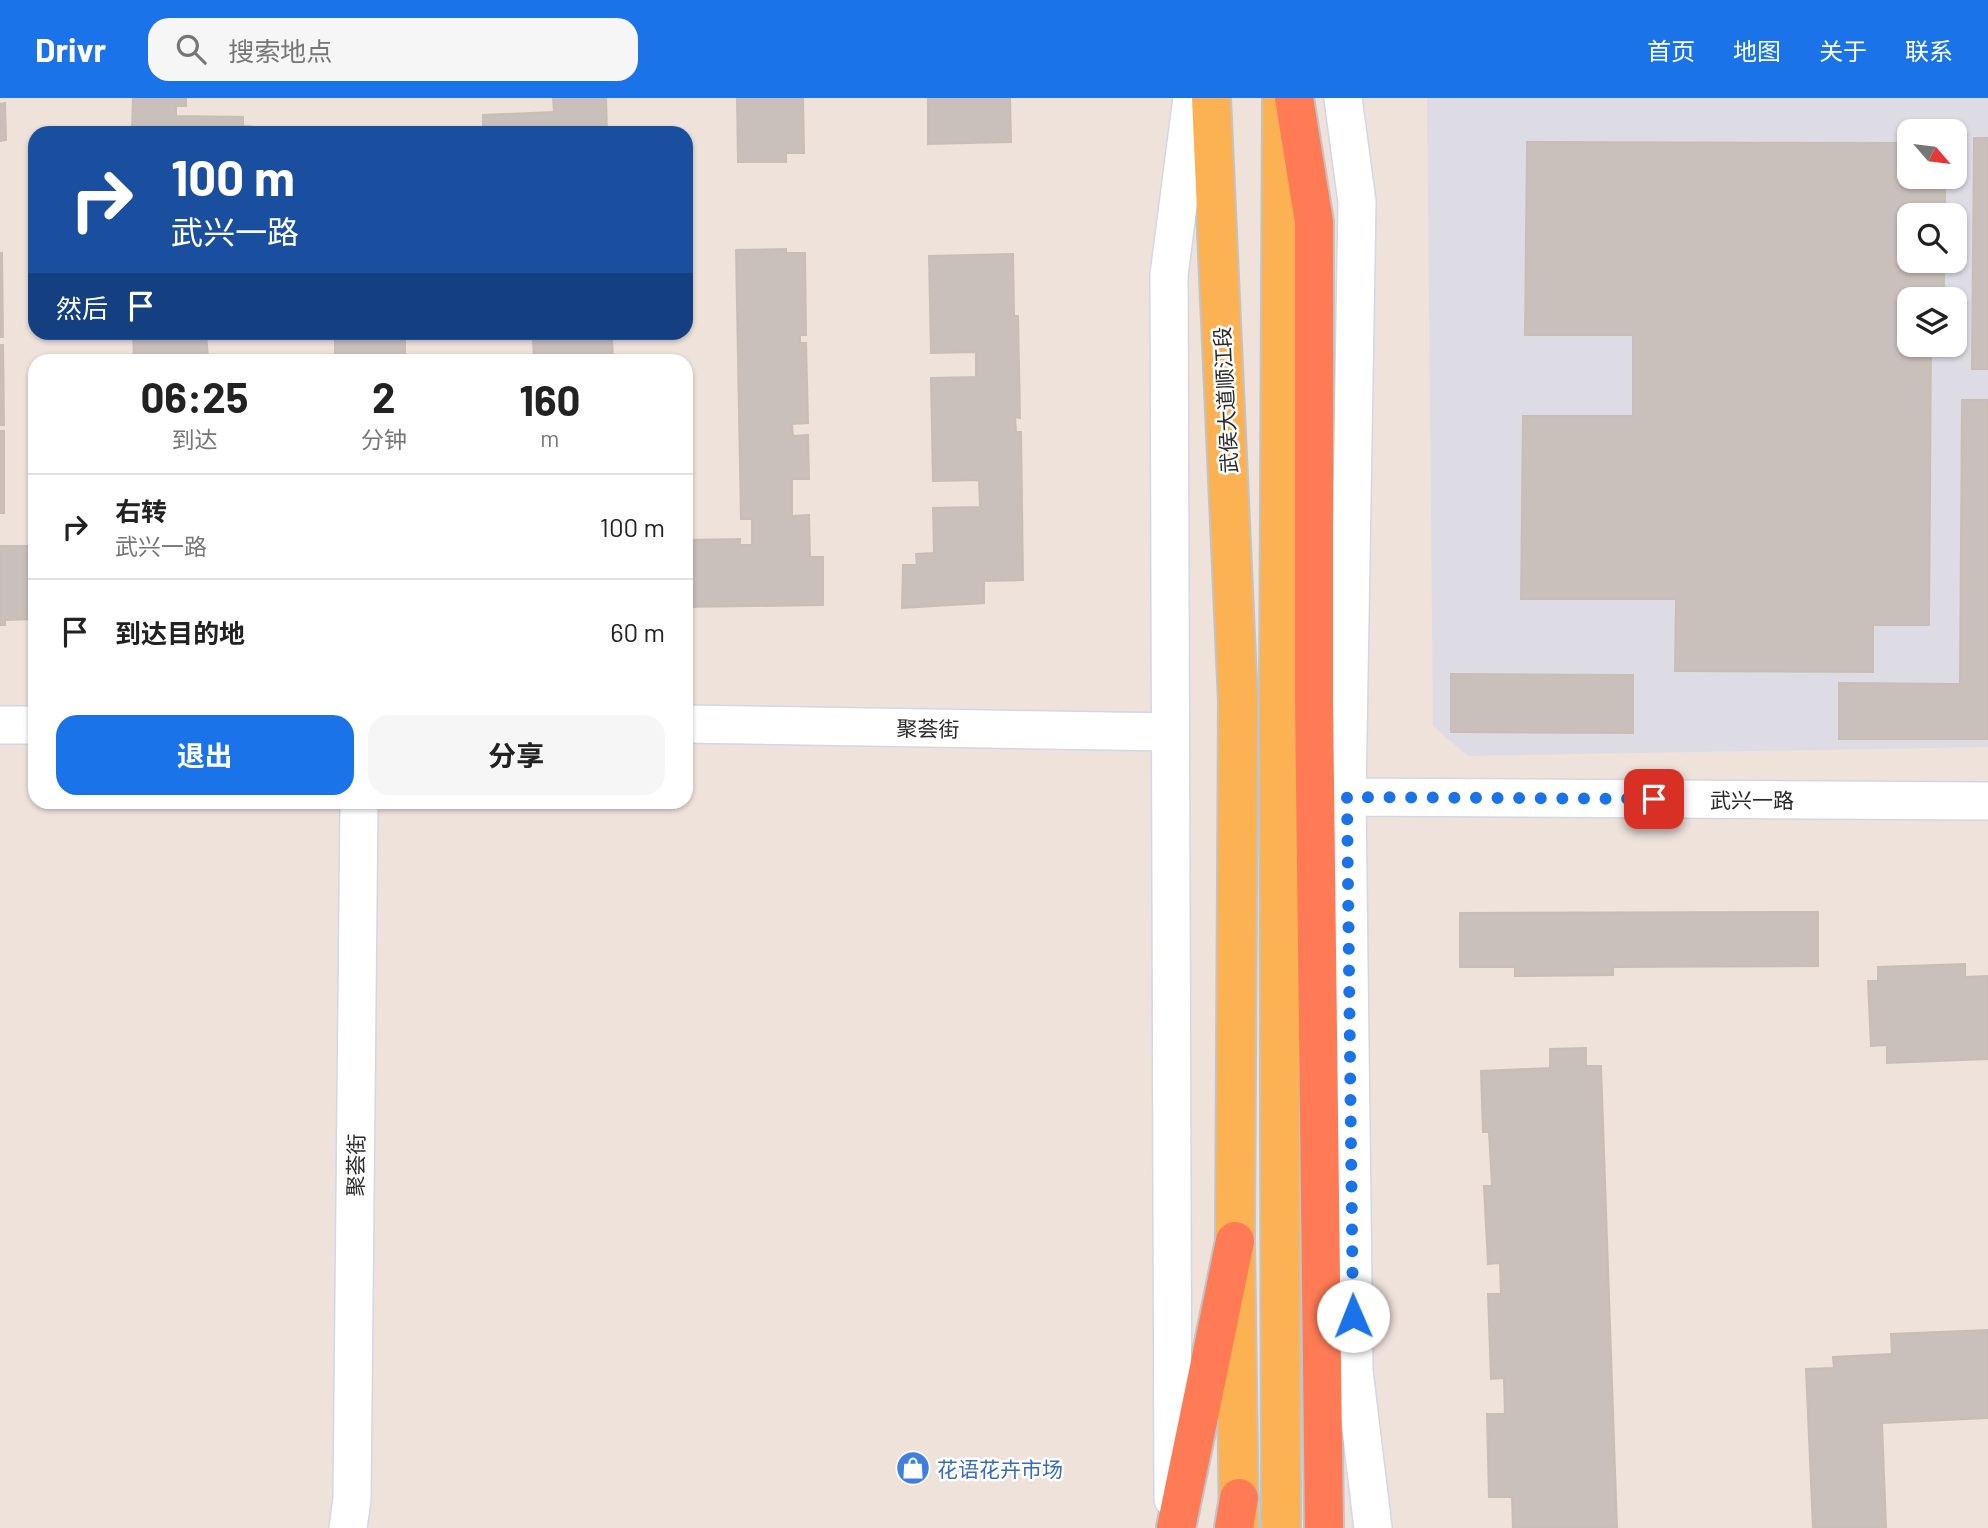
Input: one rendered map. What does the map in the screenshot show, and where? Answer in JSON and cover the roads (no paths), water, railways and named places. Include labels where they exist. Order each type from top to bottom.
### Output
[{"type":"highway","points":[[1294,98],[1314,222],[1296,699],[1324,1528]]},
{"type":"highway","points":[[1175,1528],[1235,1241]]},
{"type":"main road","name":"武侯大道顺江段","points":[[1212,98],[1238,702],[1235,1241],[1238,1518]]},
{"type":"main road","points":[[1281,1528],[1296,699],[1282,98]]},
{"type":"street","points":[[1175,1528],[1169,275],[1192,98]]},
{"type":"street","points":[[1343,98],[1357,202],[1347,797],[1354,1371],[1373,1528]]},
{"type":"street","points":[[0,725],[28,724]]},
{"type":"street","name":"聚荟街","points":[[693,724],[1170,732]]},
{"type":"street","name":"武兴一路","points":[[1347,797],[1988,801]]},
{"type":"street","name":"聚荟街","points":[[348,1528],[352,1499],[359,809]]},
{"type":"place","name":"花语花卉市场","points":[[913,1468]]}]
